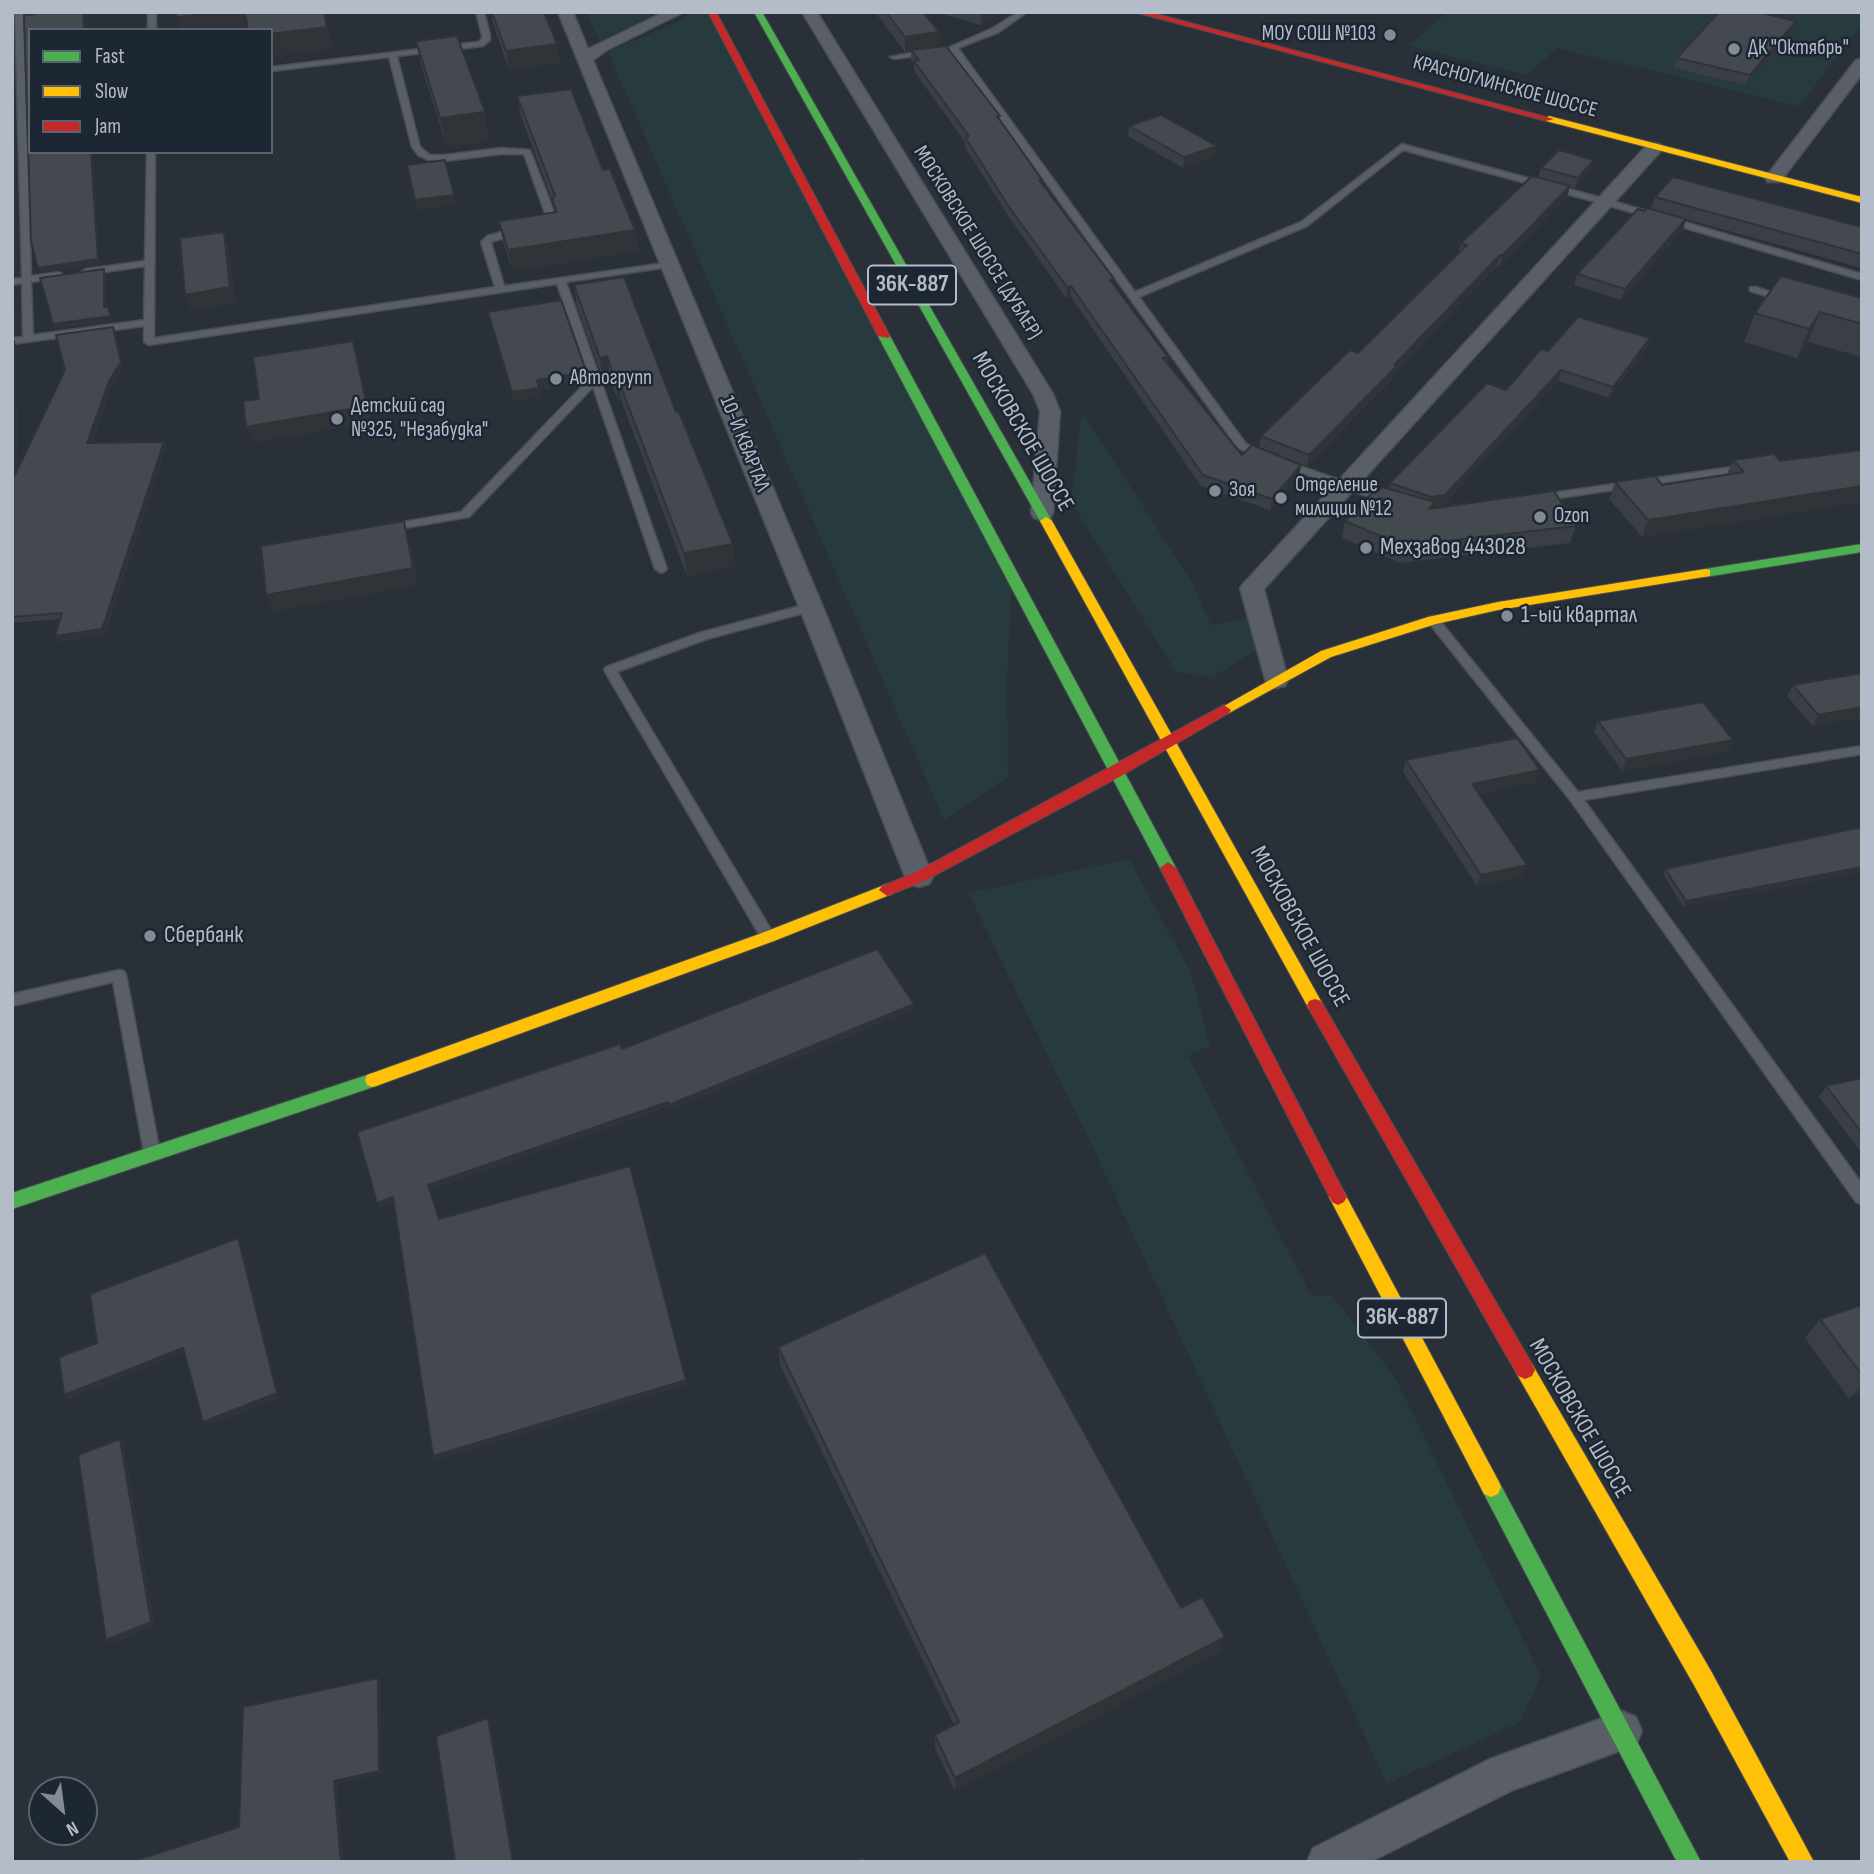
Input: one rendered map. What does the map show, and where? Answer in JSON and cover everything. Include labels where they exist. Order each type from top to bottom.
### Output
[{"type":"main road","name":"36К-887","points":[[712,12],[832,244],[934,427],[1690,1862]]},
{"type":"main road","name":"МОСКОВСКОЕ ШОССЕ","points":[[758,12],[1042,513],[1348,1063],[1703,1679],[1803,1862]]},
{"type":"main road","name":"КРАСНОГЛИНСКОЕ ШОССЕ","points":[[1138,12],[1862,200]]},
{"type":"main road","points":[[12,1201],[355,1087],[768,937],[919,877],[1170,743],[1276,680],[1326,654],[1433,620],[1498,606],[1862,548]]},
{"type":"street","name":"10-Й КВАРТАЛ","points":[[565,12],[811,607],[919,877]]},
{"type":"street","points":[[586,58],[601,47],[677,12]]},
{"type":"street","name":"МОСКОВСКОЕ ШОССЕ (ДУБЛЕР)","points":[[808,12],[1043,394],[1049,411],[1042,513]]},
{"type":"street","points":[[1774,178],[1860,69]]},
{"type":"street","points":[[1276,680],[1252,588],[1304,533],[1343,485],[1654,148]]},
{"type":"street","points":[[1327,1862],[1504,1773],[1622,1731]]},
{"type":"lane","points":[[19,12],[28,339]]},
{"type":"lane","points":[[273,69],[480,44],[486,40],[486,36],[480,12]]},
{"type":"lane","points":[[894,57],[954,49],[996,30],[1023,12]]},
{"type":"lane","points":[[954,49],[1242,446],[1403,505]]},
{"type":"lane","points":[[393,54],[416,147],[421,153],[428,157],[444,158],[518,150],[529,155],[551,217],[542,224],[490,238],[486,242],[500,289]]},
{"type":"lane","points":[[1134,296],[1259,245],[1304,223],[1402,147],[1603,201],[1862,277]]},
{"type":"lane","points":[[151,154],[149,342],[670,264]]},
{"type":"lane","points":[[81,272],[150,263]]},
{"type":"lane","points":[[12,282],[68,274]]},
{"type":"lane","points":[[561,280],[661,569]]},
{"type":"lane","points":[[1753,289],[1801,303]]},
{"type":"lane","points":[[12,341],[149,322]]},
{"type":"lane","points":[[374,530],[465,515],[595,379]]},
{"type":"lane","points":[[1522,500],[1753,467]]},
{"type":"lane","points":[[768,937],[610,670],[703,636],[811,607]]},
{"type":"lane","points":[[1433,620],[1575,797],[1862,1197]]},
{"type":"lane","points":[[1575,797],[1862,750]]},
{"type":"lane","points":[[12,1000],[119,975],[152,1155]]},
{"type":"green space","points":[[586,12],[658,12],[600,42]]},
{"type":"green space","points":[[692,12],[711,12],[1012,575],[1007,684],[1008,777],[944,820],[608,52],[673,24]]},
{"type":"green space","points":[[1447,12],[1862,12],[1862,25],[1799,106],[1557,48],[1528,75],[1408,46]]},
{"type":"green space","points":[[1082,412],[1190,579],[1211,625],[1257,617],[1265,645],[1211,678],[1175,671],[1071,502]]},
{"type":"green space","points":[[1129,859],[1191,973],[1210,1046],[1188,1056],[1311,1295],[1333,1296],[1396,1379],[1541,1676],[1520,1722],[1387,1784],[1094,1150],[968,893]]},
{"type":"building","points":[[83,12],[84,28],[28,28],[28,144],[24,15]]},
{"type":"building","points":[[176,12],[222,12],[177,17]]},
{"type":"building","points":[[245,12],[324,12],[327,27],[273,34],[273,28],[248,28]]},
{"type":"building","points":[[492,12],[544,12],[557,44],[506,51]]},
{"type":"building","points":[[886,12],[923,12],[939,32],[905,37]]},
{"type":"building","name":"ДК \"Октябрь\"","points":[[1719,12],[1758,12],[1796,21],[1750,75],[1677,58]]},
{"type":"building","points":[[457,36],[485,112],[440,118],[416,41]]},
{"type":"building","points":[[946,46],[1000,116],[997,116],[1042,180],[1039,180],[1114,279],[1110,280],[1168,357],[1163,358],[1242,455],[1252,445],[1301,465],[1272,499],[1203,475],[1071,286],[1067,287],[1009,207],[965,137],[969,136],[914,61],[919,60],[911,50]]},
{"type":"building","points":[[12,76],[15,194],[12,195]]},
{"type":"building","points":[[571,89],[603,170],[610,169],[635,230],[508,250],[499,221],[557,212],[552,200],[555,195],[517,96]]},
{"type":"building","points":[[1161,115],[1217,146],[1184,157],[1129,126]]},
{"type":"building","points":[[1559,150],[1594,160],[1578,178],[1541,168]]},
{"type":"building","points":[[28,154],[91,154],[98,259],[38,268],[31,241]]},
{"type":"building","points":[[445,160],[454,195],[415,200],[407,165]]},
{"type":"building","points":[[1532,176],[1570,186],[1502,256],[1500,255],[1394,365],[1397,366],[1309,455],[1261,436],[1350,350],[1358,353],[1467,245],[1461,243]]},
{"type":"building","points":[[1673,177],[1862,227],[1862,254],[1655,197]]},
{"type":"building","points":[[1647,208],[1686,219],[1625,289],[1577,274],[1638,209],[1644,211]]},
{"type":"building","points":[[224,232],[230,287],[185,295],[180,238]]},
{"type":"building","points":[[104,269],[104,307],[108,307],[111,316],[53,324],[40,278]]},
{"type":"building","points":[[1781,276],[1862,298],[1862,324],[1820,312],[1809,329],[1755,313]]},
{"type":"building","points":[[624,277],[676,412],[679,412],[733,544],[684,553],[618,379],[615,379],[607,356],[600,358],[574,285]]},
{"type":"building","points":[[13,282],[14,330],[12,330]]},
{"type":"building","points":[[561,300],[585,368],[580,373],[537,380],[539,388],[512,392],[488,312]]},
{"type":"building","points":[[1578,317],[1650,338],[1613,387],[1561,370],[1445,495],[1431,497],[1390,483],[1487,383],[1506,390],[1541,349],[1548,351]]},
{"type":"building","points":[[113,327],[121,362],[109,381],[87,443],[164,442],[102,629],[55,636],[62,613],[12,617],[12,340],[15,475],[65,370],[56,335]]},
{"type":"building","points":[[353,341],[367,406],[246,427],[243,401],[259,399],[253,357]]},
{"type":"building","points":[[1862,450],[1862,486],[1648,520],[1615,482],[1655,476],[1662,485],[1744,472],[1733,460],[1774,454],[1780,461]]},
{"type":"building","points":[[1382,487],[1435,502],[1429,509],[1554,491],[1576,526],[1404,546],[1345,521],[1375,490],[1378,491]]},
{"type":"building","points":[[404,521],[413,568],[266,595],[261,546]]},
{"type":"building","points":[[1862,673],[1862,707],[1818,715],[1793,685]]},
{"type":"building","points":[[1703,702],[1733,740],[1626,759],[1598,721]]},
{"type":"building","points":[[1517,738],[1540,770],[1472,784],[1527,865],[1481,875],[1406,760]]},
{"type":"building","points":[[1862,827],[1862,867],[1686,901],[1665,869]]},
{"type":"building","points":[[877,949],[914,1004],[669,1105],[668,1102],[428,1185],[439,1219],[630,1166],[686,1380],[433,1456],[393,1197],[377,1203],[357,1132],[620,1044],[622,1049]]},
{"type":"building","points":[[1862,1078],[1862,1133],[1826,1086]]},
{"type":"building","points":[[238,1238],[277,1393],[203,1422],[183,1348],[64,1395],[59,1357],[97,1343],[90,1294]]},
{"type":"building","points":[[985,1253],[1181,1608],[1202,1597],[1225,1637],[955,1778],[935,1735],[959,1722],[778,1347]]},
{"type":"building","points":[[1862,1305],[1862,1375],[1820,1319]]},
{"type":"building","points":[[120,1439],[151,1622],[106,1640],[78,1455]]},
{"type":"building","points":[[378,1678],[379,1771],[334,1781],[341,1862],[131,1862],[239,1827],[243,1707]]},
{"type":"building","points":[[488,1718],[513,1862],[455,1862],[436,1736]]},
{"type":"traffic: fast","points":[[758,12],[1046,521]]},
{"type":"traffic: fast","points":[[884,336],[1168,868]]},
{"type":"traffic: fast","points":[[1705,573],[1862,548]]},
{"type":"traffic: fast","points":[[12,1201],[373,1080]]},
{"type":"traffic: fast","points":[[1491,1487],[1690,1862]]},
{"type":"traffic: slow","points":[[1549,119],[1862,200]]},
{"type":"traffic: slow","points":[[1046,521],[1315,1005]]},
{"type":"traffic: slow","points":[[1224,710],[1326,654],[1433,620],[1498,606],[1705,573]]},
{"type":"traffic: slow","points":[[373,1080],[768,937],[887,890]]},
{"type":"traffic: slow","points":[[1338,1197],[1491,1487]]},
{"type":"traffic: slow","points":[[1525,1370],[1703,1679],[1803,1862]]},
{"type":"traffic: jam","points":[[712,12],[884,336]]},
{"type":"traffic: jam","points":[[1138,12],[1549,119]]},
{"type":"traffic: jam","points":[[887,890],[919,877],[1116,772],[1224,710]]},
{"type":"traffic: jam","points":[[1168,868],[1338,1197]]},
{"type":"traffic: jam","points":[[1315,1005],[1525,1370]]},
{"type":"place","name":"МОУ СОШ №103","points":[[1390,35]]},
{"type":"place","name":"ДК \"Октябрь\"","points":[[1734,49]]},
{"type":"place","name":"Автогрупп","points":[[556,379]]},
{"type":"place","name":"Детский сад №325, \"Незабудка\"","points":[[337,419]]},
{"type":"place","name":"Зоя","points":[[1215,491]]},
{"type":"place","name":"Отделение милиции №12","points":[[1281,498]]},
{"type":"place","name":"Ozon","points":[[1540,517]]},
{"type":"place","name":"Мехзавод 443028","points":[[1366,548]]},
{"type":"place","name":"1-ый квартал","points":[[1507,616]]},
{"type":"place","name":"Сбербанк","points":[[150,936]]}]
